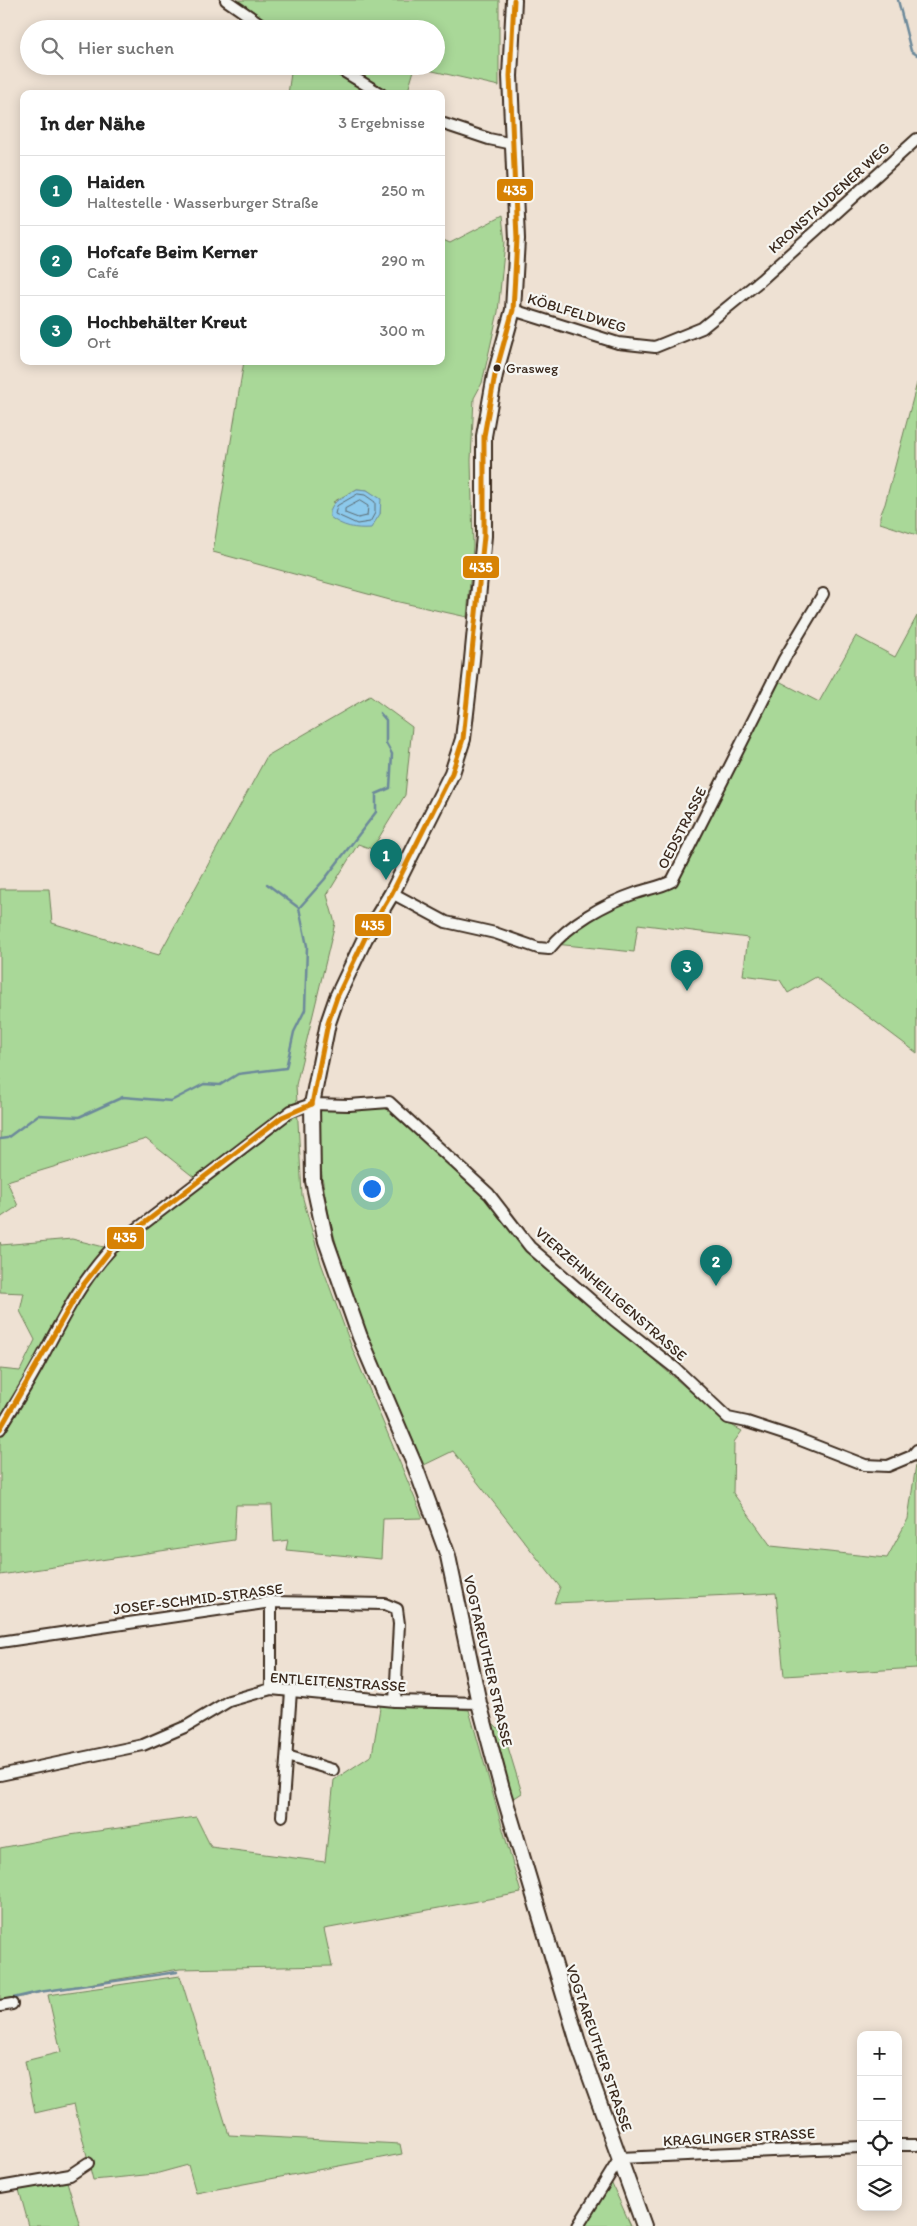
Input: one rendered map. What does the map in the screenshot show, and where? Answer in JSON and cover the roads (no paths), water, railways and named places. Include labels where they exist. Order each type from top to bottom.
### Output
[{"type":"main road","name":"VOGTAREUTHER STRASSE","points":[[514,0],[510,76],[516,239],[513,310],[495,375],[484,436],[484,536],[463,739],[452,773],[392,893],[365,938],[337,997],[328,1023],[312,1104],[313,1181],[326,1241],[360,1338],[415,1466],[448,1556],[479,1703],[502,1789],[580,2049],[644,2226]]},
{"type":"street","points":[[226,0],[255,20]]},
{"type":"street","points":[[349,75],[374,90]]},
{"type":"street","points":[[445,124],[488,139],[513,144]]},
{"type":"street","name":"KRONSTAUDENER WEG","points":[[761,280],[917,139]]},
{"type":"street","name":"KÖBLFELDWEG","points":[[513,310],[618,343],[655,347],[702,328],[761,280]]},
{"type":"street","name":"OEDSTRASSE","points":[[392,893],[446,922],[496,933],[538,948],[549,949],[555,940],[588,915],[636,893],[659,888],[672,881],[784,659],[824,594]]},
{"type":"street","name":"VIERZEHNHEILIGENSTRASSE","points":[[312,1104],[349,1105],[389,1102],[489,1194],[530,1247],[614,1320],[675,1368],[728,1418],[793,1436],[865,1465],[888,1466],[912,1456],[917,1450]]},
{"type":"street","points":[[0,1429],[74,1296],[98,1262],[112,1248],[282,1117],[312,1104]]},
{"type":"street","points":[[271,1602],[271,1689]]},
{"type":"street","name":"JOSEF-SCHMID-STRASSE","points":[[0,1642],[271,1602],[385,1604],[397,1609],[399,1624],[395,1701]]},
{"type":"street","name":"ENTLEITENSTRASSE","points":[[0,1775],[143,1745],[187,1726],[229,1701],[271,1689],[395,1701],[479,1703]]},
{"type":"street","points":[[282,1816],[291,1691]]},
{"type":"street","points":[[287,1756],[333,1770]]},
{"type":"street","points":[[0,2006],[12,2004]]},
{"type":"street","points":[[902,2145],[917,2145]]},
{"type":"street","name":"KRAGLINGER STRASSE","points":[[620,2158],[857,2147]]},
{"type":"street","points":[[578,2226],[620,2158]]},
{"type":"street","points":[[0,2187],[70,2175],[88,2164]]},
{"type":"water","points":[[357,489],[367,490],[381,499],[380,514],[371,528],[349,527],[330,517],[334,503]]},
{"type":"waterway","points":[[898,0],[911,51],[917,55]]},
{"type":"waterway","points":[[0,1139],[7,1138],[38,1115],[79,1117],[123,1097],[171,1101],[204,1084],[220,1085],[238,1074],[286,1068],[294,1032],[305,1010],[307,946],[299,908],[324,880],[376,812],[376,794],[390,788],[392,754],[386,743],[386,720],[380,713]]},
{"type":"waterway","points":[[267,884],[299,908]]},
{"type":"waterway","points":[[0,2001],[39,1992],[177,1972]]},
{"type":"place","name":"Grasweg","points":[[497,368]]},
{"type":"place","name":"Haiden","points":[[386,880]]},
{"type":"place","name":"Hochbehälter Kreut","points":[[687,991]]},
{"type":"place","name":"Hofcafe Beim Kerner","points":[[716,1286]]}]
